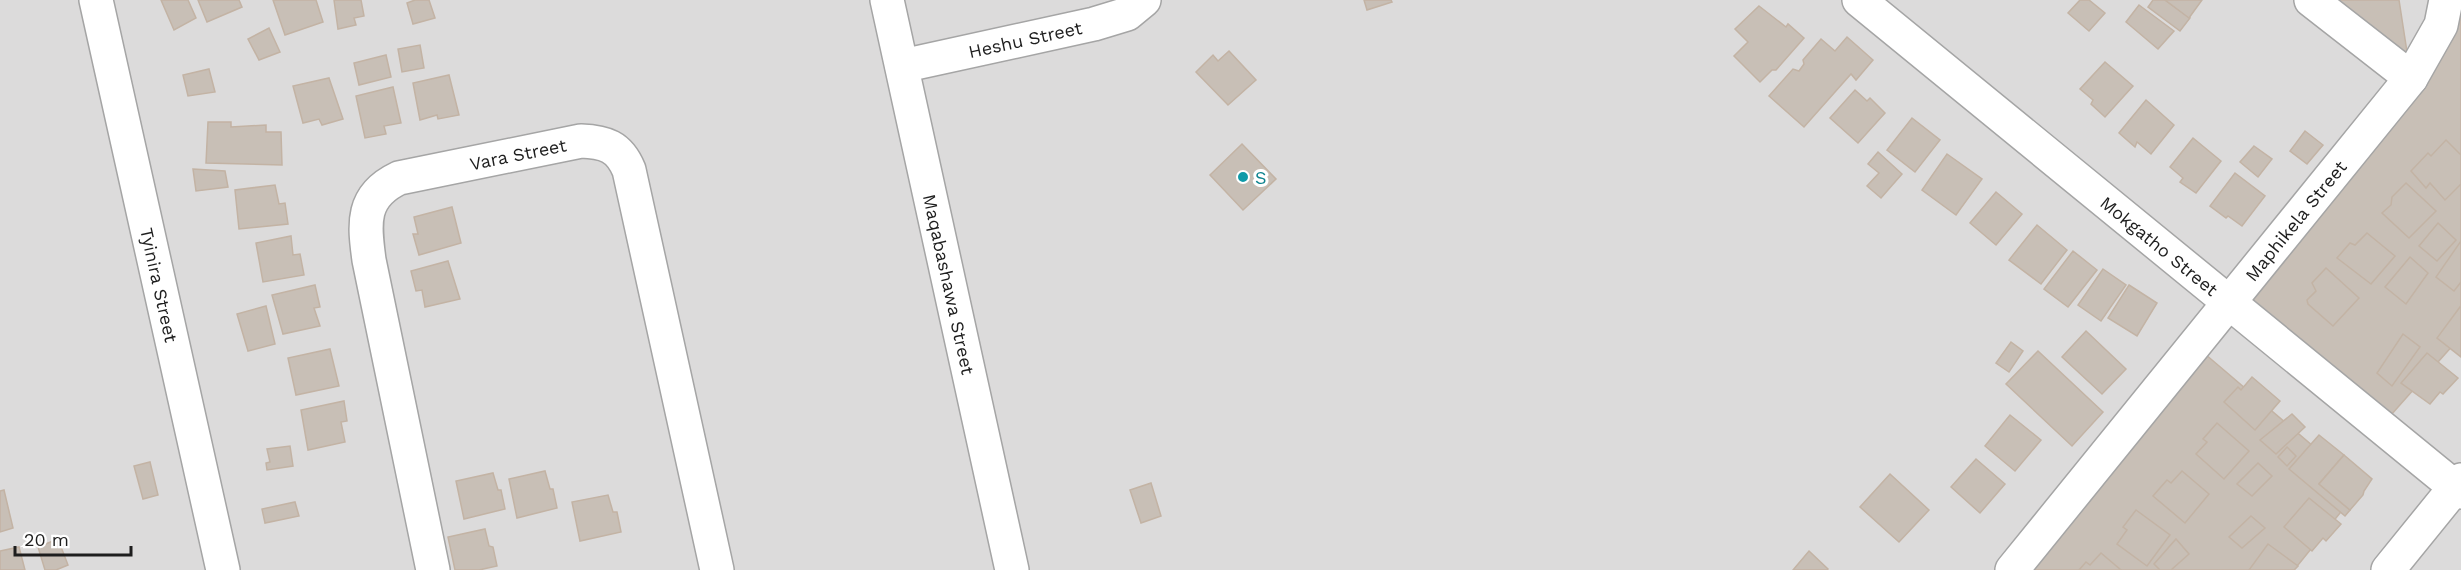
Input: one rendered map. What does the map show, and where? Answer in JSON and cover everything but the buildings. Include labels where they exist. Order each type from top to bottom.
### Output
[{"type":"street","name":"Tyinira Street","points":[[96,0],[223,570]]},
{"type":"street","name":"Maqabashawa Street","points":[[887,0],[1012,570]]},
{"type":"street","name":"Heshu Street","points":[[902,66],[1094,24],[1126,14],[1144,0]]},
{"type":"street","name":"Mokgatho Street","points":[[1859,0],[2229,303],[2459,486]]},
{"type":"street","points":[[2311,0],[2411,78]]},
{"type":"street","name":"Maphikela Street","points":[[2012,570],[2411,78],[2441,25],[2446,0]]},
{"type":"street","name":"Vara Street","points":[[433,570],[369,260],[365,231],[366,214],[384,185],[399,178],[581,141],[598,142],[611,147],[623,157],[629,170],[717,570]]},
{"type":"street","points":[[2388,570],[2459,486]]},
{"type":"shaded area","points":[[0,0],[2461,0],[2461,570],[0,570]]},
{"type":"place","name":"S","points":[[1243,177]]}]
